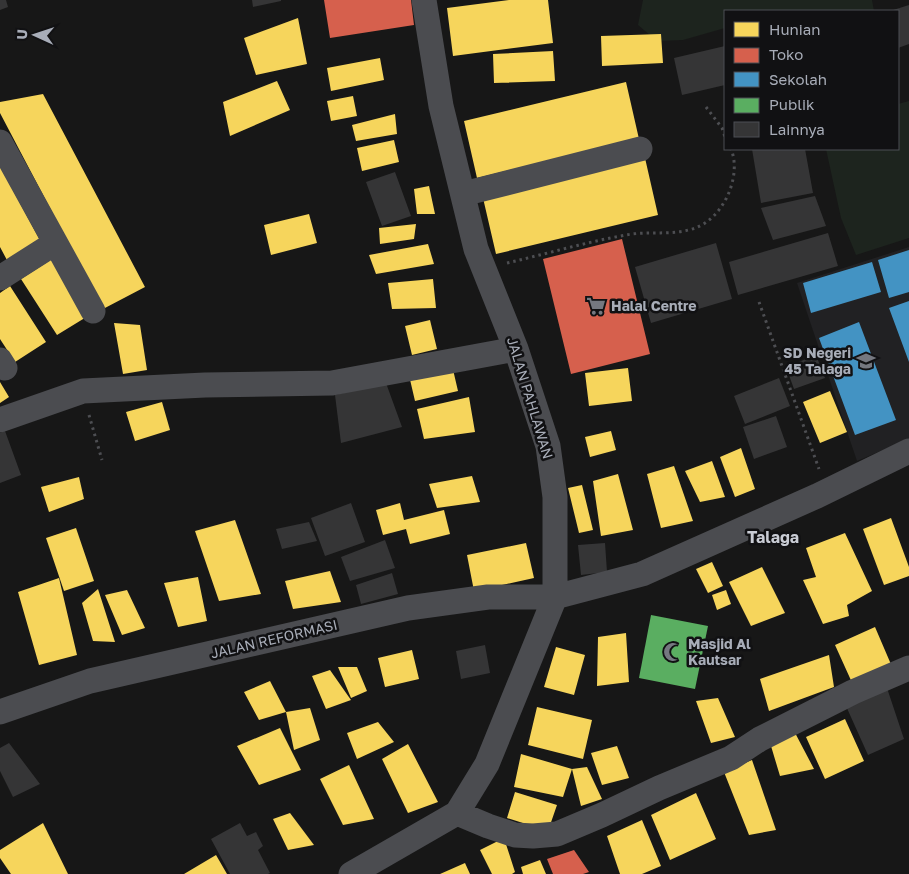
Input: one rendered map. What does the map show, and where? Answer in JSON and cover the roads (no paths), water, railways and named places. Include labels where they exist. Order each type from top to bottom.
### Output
[{"type":"street","name":"JALAN PAHLAWAN","points":[[351,874],[457,813],[487,764],[555,597],[555,498],[548,446],[516,349],[476,249],[441,106],[424,0]]},
{"type":"street","points":[[0,142],[93,311]]},
{"type":"street","points":[[463,194],[640,149]]},
{"type":"street","points":[[0,278],[54,243]]},
{"type":"street","points":[[0,420],[83,391],[205,384],[332,383],[516,349]]},
{"type":"street","name":"JALAN REFORMASI","points":[[0,712],[90,682],[408,608],[488,597],[555,597],[642,574],[827,491],[909,451]]},
{"type":"street","points":[[457,813],[515,835],[557,834],[731,758],[760,739],[853,692],[909,668]]},
{"type":"place","name":"Halal Centre","points":[[596,306]]},
{"type":"place","name":"SD Negeri 45 Talaga","points":[[866,361]]},
{"type":"place","name":"Masjid Al Kautsar","points":[[673,652]]},
{"type":"district","name":"Talaga","points":[[773,537]]}]
